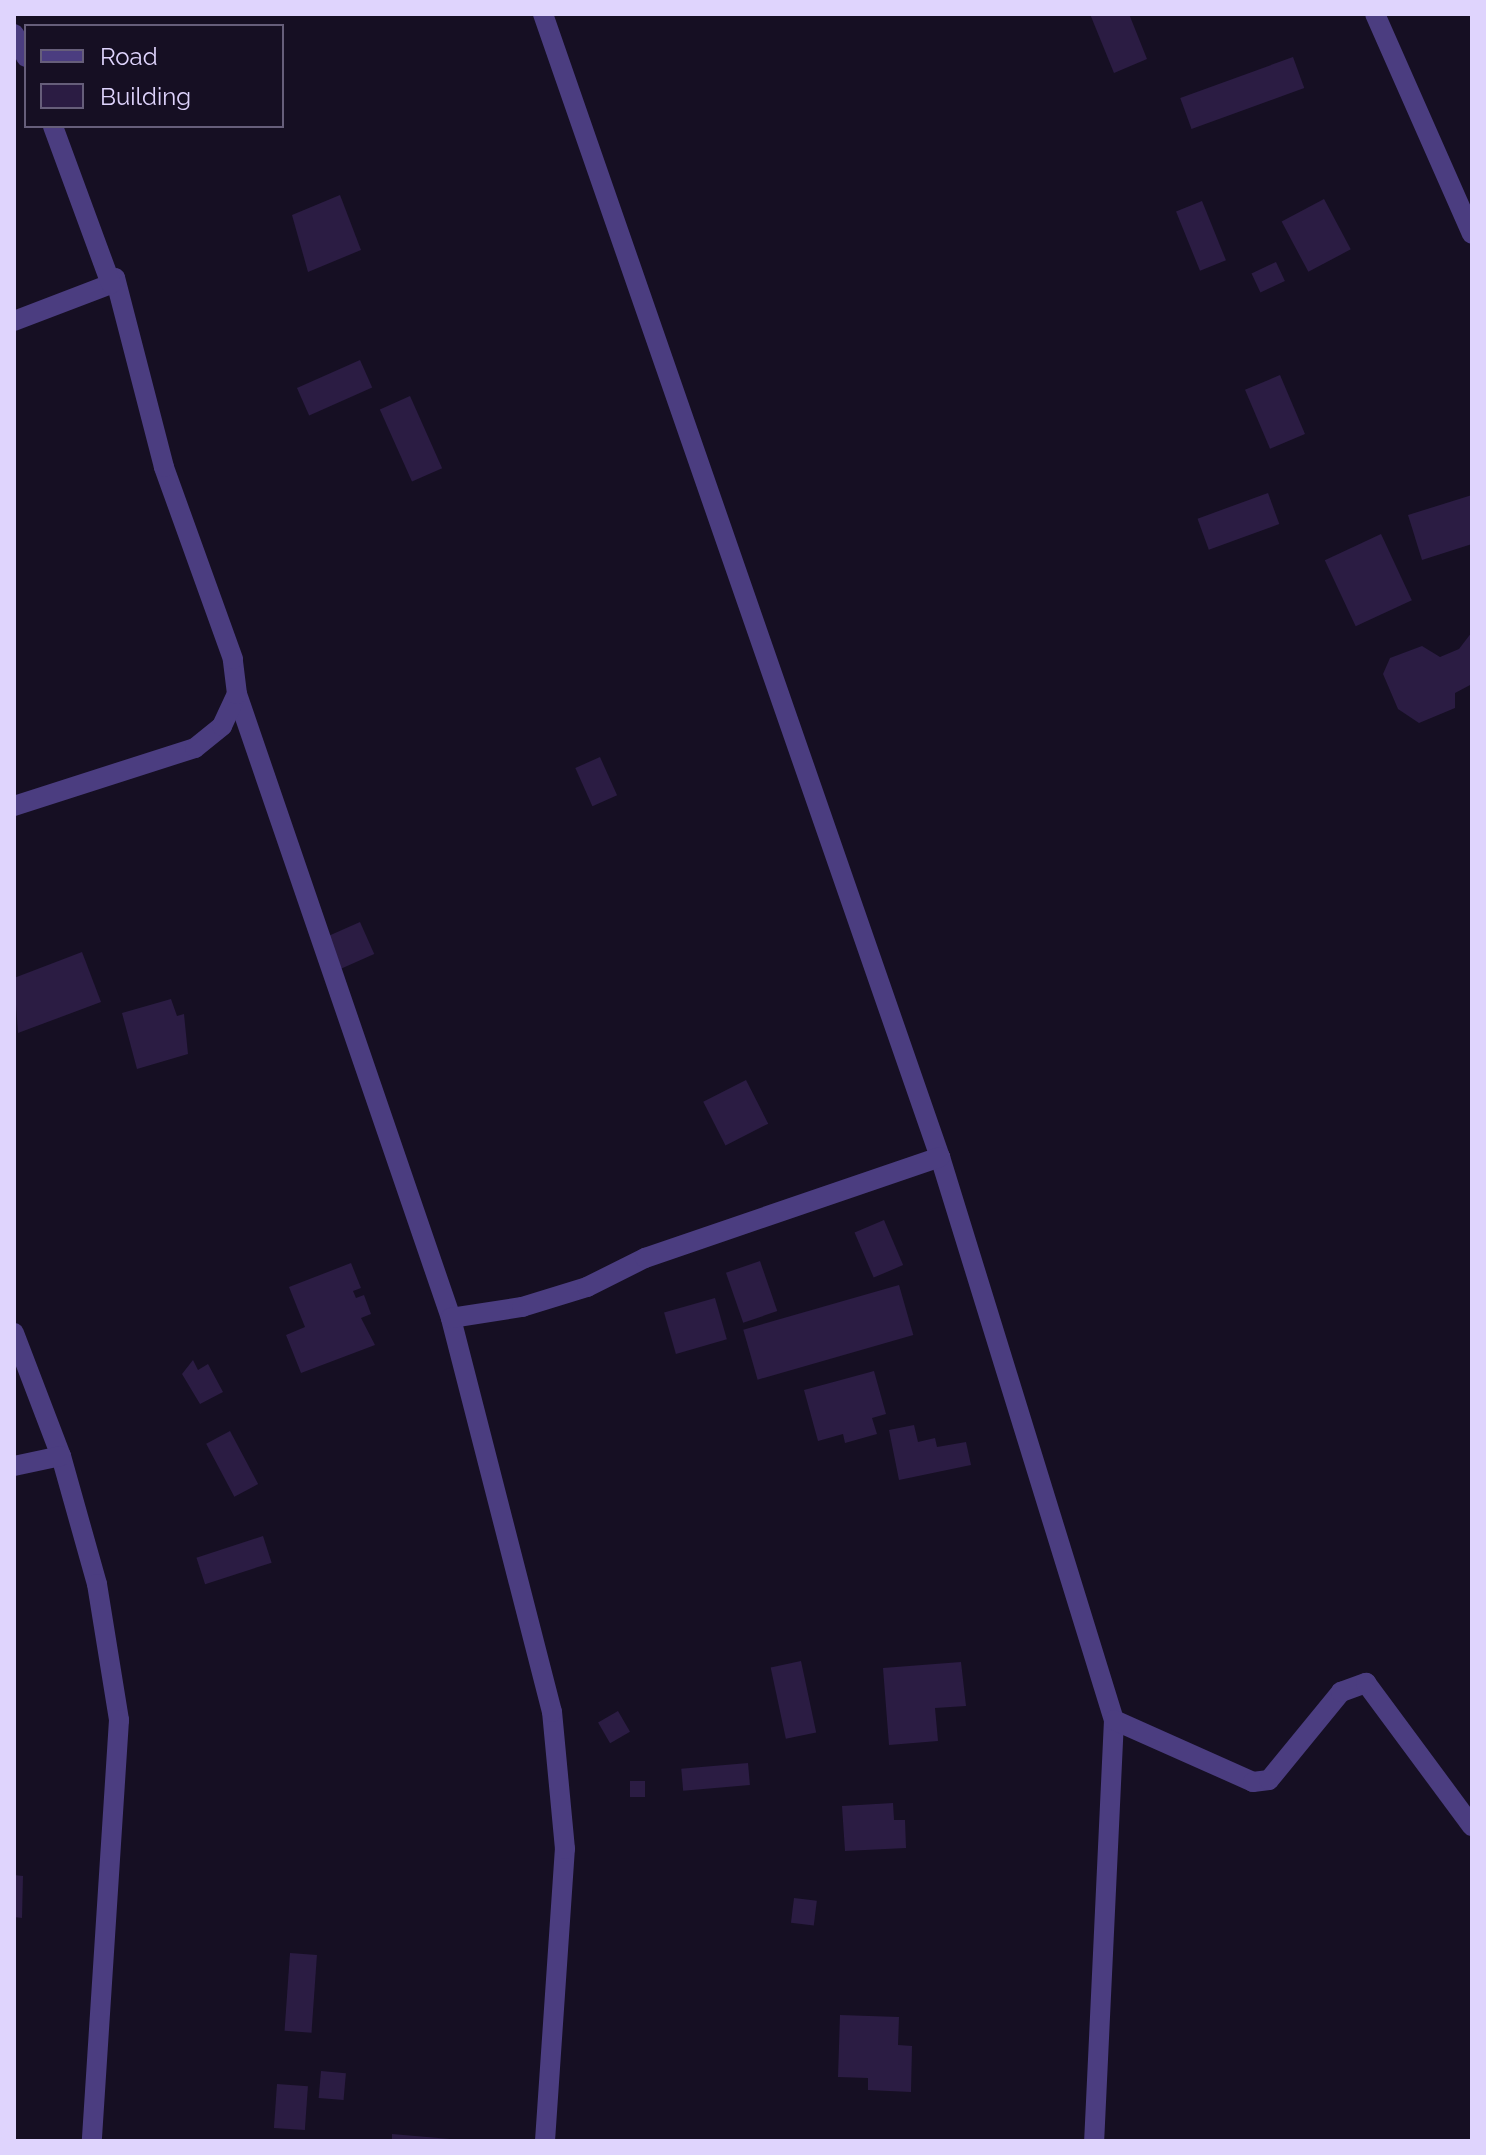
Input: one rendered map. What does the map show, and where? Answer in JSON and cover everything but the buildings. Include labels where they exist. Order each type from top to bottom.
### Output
[{"type":"street","points":[[543,14],[940,1157],[1114,1720],[1094,2141]]},
{"type":"street","points":[[1375,14],[1472,234]]},
{"type":"street","points":[[14,34],[24,53]]},
{"type":"street","points":[[54,128],[111,284]]},
{"type":"street","points":[[14,321],[111,284],[115,278],[164,467],[233,659],[237,694],[451,1318],[552,1712],[565,1849],[545,2141]]},
{"type":"street","points":[[14,806],[195,748],[222,726],[237,694]]},
{"type":"street","points":[[451,1318],[522,1307],[587,1287],[645,1258],[940,1157]]},
{"type":"street","points":[[14,1333],[61,1456],[97,1584],[119,1720],[92,2141]]},
{"type":"street","points":[[14,1466],[61,1456]]},
{"type":"street","points":[[1114,1720],[1253,1782],[1269,1780],[1341,1692],[1366,1683],[1472,1826]]}]
